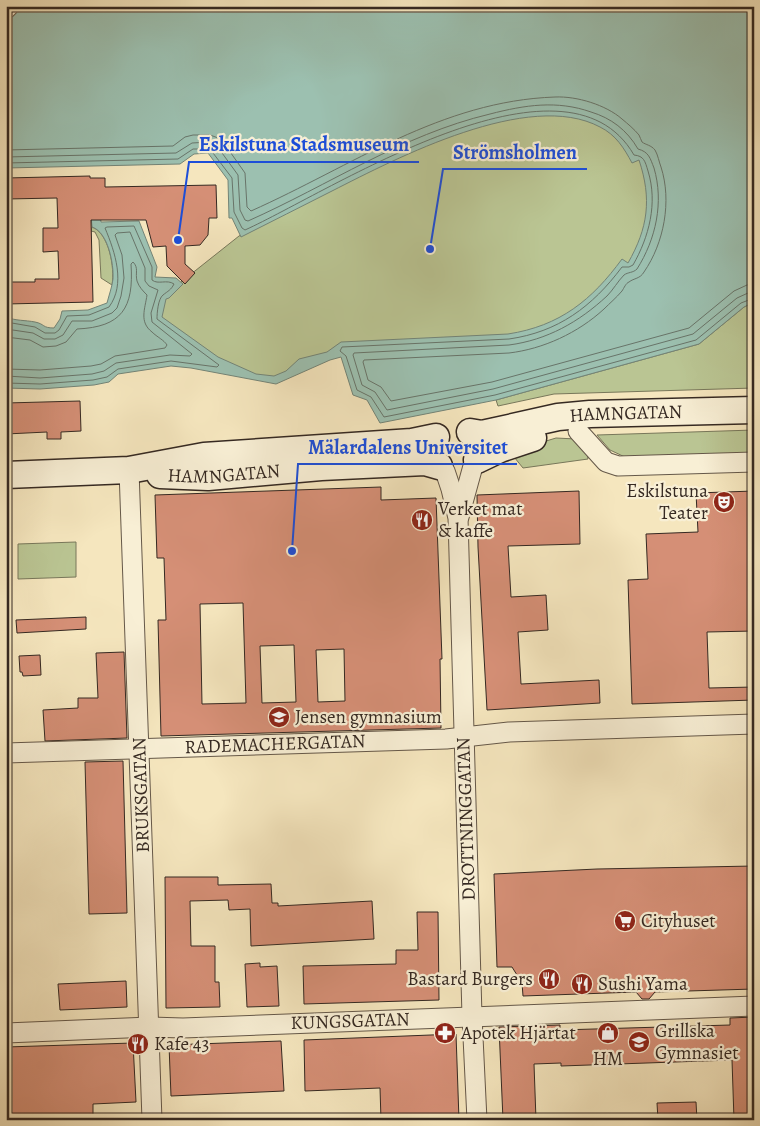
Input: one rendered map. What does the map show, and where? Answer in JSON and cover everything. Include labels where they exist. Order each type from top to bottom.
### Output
[{"type":"street","points":[[6,9],[9,6]]},
{"type":"street","name":"HAMNGATAN","points":[[470,432],[482,434],[558,417],[590,414],[754,410]]},
{"type":"street","name":"HAMNGATAN","points":[[475,463],[500,449],[548,434],[603,428],[754,424]]},
{"type":"street","points":[[448,428],[464,428],[470,432],[476,437],[479,444],[475,463],[467,471],[460,473],[442,469],[433,452],[433,444],[436,437],[448,428]]},
{"type":"street","points":[[578,431],[606,462],[618,466],[754,462]]},
{"type":"street","name":"HAMNGATAN","points":[[6,475],[129,470],[161,475],[208,477],[436,437]]},
{"type":"street","name":"HAMNGATAN","points":[[320,458],[425,462],[442,469]]},
{"type":"street","name":"DROTTNINGGATAN","points":[[458,518],[475,463]]},
{"type":"street","name":"DROTTNINGGATAN","points":[[442,469],[451,488],[458,518],[472,1016],[477,1120]]},
{"type":"street","name":"BRUKSGATAN","points":[[129,470],[152,1120]]},
{"type":"street","name":"RADEMACHERGATAN","points":[[6,753],[464,738],[508,732],[754,724]]},
{"type":"street","name":"KUNGSGATAN","points":[[6,1033],[754,1006]]},
{"type":"green space","points":[[572,112],[610,123],[644,157],[653,199],[646,232],[631,263],[584,310],[508,341],[342,348],[272,381],[230,370],[180,337],[156,312],[171,290],[239,236],[417,144],[507,115]]},
{"type":"green space","points":[[92,227],[103,236],[110,252],[113,270],[112,285],[101,278],[99,240],[95,232],[91,231]]},
{"type":"green space","points":[[754,302],[754,388],[554,394],[498,406],[496,400],[699,344],[744,307]]},
{"type":"green space","points":[[754,430],[754,453],[693,456],[627,458],[610,450],[597,435]]},
{"type":"green space","points":[[556,438],[576,439],[586,447],[588,459],[523,468],[510,452]]},
{"type":"green space","points":[[76,542],[76,577],[18,579],[18,544]]},
{"type":"water","points":[[6,6],[754,6],[754,302],[744,307],[699,344],[496,400],[380,423],[367,400],[353,395],[341,357],[276,384],[171,366],[118,374],[109,382],[94,385],[40,389],[6,388],[6,317],[35,322],[54,328],[60,319],[62,311],[88,310],[107,303],[113,279],[111,257],[102,235],[92,227],[91,215],[100,213],[101,222],[139,221],[157,267],[155,277],[176,278],[183,284],[166,299],[162,317],[218,357],[256,374],[274,376],[286,371],[299,359],[327,352],[341,342],[508,334],[544,325],[559,318],[586,299],[599,287],[622,259],[628,263],[644,225],[647,200],[639,160],[632,163],[619,142],[606,130],[571,117],[537,116],[501,122],[464,132],[427,146],[359,177],[241,237],[232,218],[229,218],[228,180],[208,153],[194,154],[180,164],[6,168]]},
{"type":"building","points":[[90,176],[90,178],[105,178],[105,187],[216,185],[217,218],[209,218],[208,235],[200,245],[185,246],[185,264],[195,273],[185,284],[167,266],[166,246],[153,247],[146,220],[91,220],[93,302],[6,304],[6,282],[35,282],[35,279],[59,279],[58,251],[43,252],[43,228],[58,228],[57,198],[6,199],[6,178]]},
{"type":"building","points":[[80,401],[81,431],[61,432],[61,439],[47,439],[47,432],[6,434],[6,403]]},
{"type":"building","points":[[381,487],[381,500],[436,498],[442,659],[440,659],[441,728],[161,736],[158,620],[166,620],[164,558],[157,558],[155,495]],"holes":[[[243,603],[246,703],[202,704],[200,604]],[[294,645],[296,702],[262,703],[260,646]],[[344,649],[345,701],[318,702],[316,650]]]},
{"type":"building","points":[[579,491],[580,544],[508,546],[511,597],[546,595],[548,630],[518,632],[521,684],[599,680],[600,703],[487,710],[477,495]]},
{"type":"building","points":[[754,491],[754,631],[707,632],[709,688],[754,687],[754,700],[632,704],[628,580],[648,579],[646,534],[698,532],[696,493]]},
{"type":"building","points":[[86,617],[86,629],[17,633],[16,620]]},
{"type":"building","points":[[124,652],[127,738],[45,741],[43,710],[78,708],[78,698],[98,698],[96,653]]},
{"type":"building","points":[[40,655],[41,675],[23,676],[22,672],[20,672],[19,656]]},
{"type":"building","points":[[123,761],[127,913],[89,914],[85,762]]},
{"type":"building","name":"Cityhuset","points":[[754,866],[754,989],[655,992],[649,999],[642,999],[636,992],[523,996],[522,983],[512,967],[497,967],[494,874],[597,869]]},
{"type":"building","points":[[165,877],[218,877],[218,885],[271,884],[272,903],[278,903],[278,906],[372,901],[374,939],[251,946],[250,909],[229,910],[228,900],[190,901],[191,946],[215,946],[215,982],[219,982],[220,1007],[166,1008]]},
{"type":"building","points":[[417,912],[438,912],[439,1000],[304,1004],[303,966],[396,964],[396,950],[418,950]]},
{"type":"building","points":[[260,963],[260,967],[277,966],[279,1006],[247,1007],[245,964]]},
{"type":"building","points":[[126,981],[127,1007],[60,1010],[58,984]]},
{"type":"building","points":[[754,1017],[754,1120],[734,1120],[732,1060],[561,1066],[561,1063],[534,1064],[536,1120],[503,1120],[499,1027],[560,1025],[560,1030],[730,1025],[730,1018]]},
{"type":"building","points":[[456,1034],[459,1120],[381,1120],[380,1088],[305,1091],[304,1040]]},
{"type":"building","points":[[281,1041],[284,1091],[171,1096],[169,1045]]},
{"type":"building","points":[[133,1043],[136,1102],[93,1104],[93,1120],[6,1120],[6,1047]]},
{"type":"building","points":[[696,1102],[697,1120],[658,1120],[657,1103]]},
{"type":"place","name":"Eskilstuna Stadsmuseum","points":[[178,240]]},
{"type":"place","name":"Strömsholmen","points":[[430,249]]},
{"type":"place","name":"Eskilstuna Teater","points":[[724,502]]},
{"type":"place","name":"Verket mat & kaffe","points":[[422,520]]},
{"type":"place","name":"Mälardalens Universitet","points":[[292,551]]},
{"type":"place","name":"Jensen gymnasium","points":[[279,717]]},
{"type":"place","name":"Cityhuset","points":[[625,921]]},
{"type":"place","name":"Bastard Burgers","points":[[549,979]]},
{"type":"place","name":"Sushi Yama","points":[[582,984]]},
{"type":"place","name":"Apotek Hjärtat","points":[[445,1033]]},
{"type":"place","name":"HM","points":[[608,1033]]},
{"type":"place","name":"Grillska Gymnasiet","points":[[639,1042]]},
{"type":"place","name":"Kafe 43","points":[[138,1044]]}]
